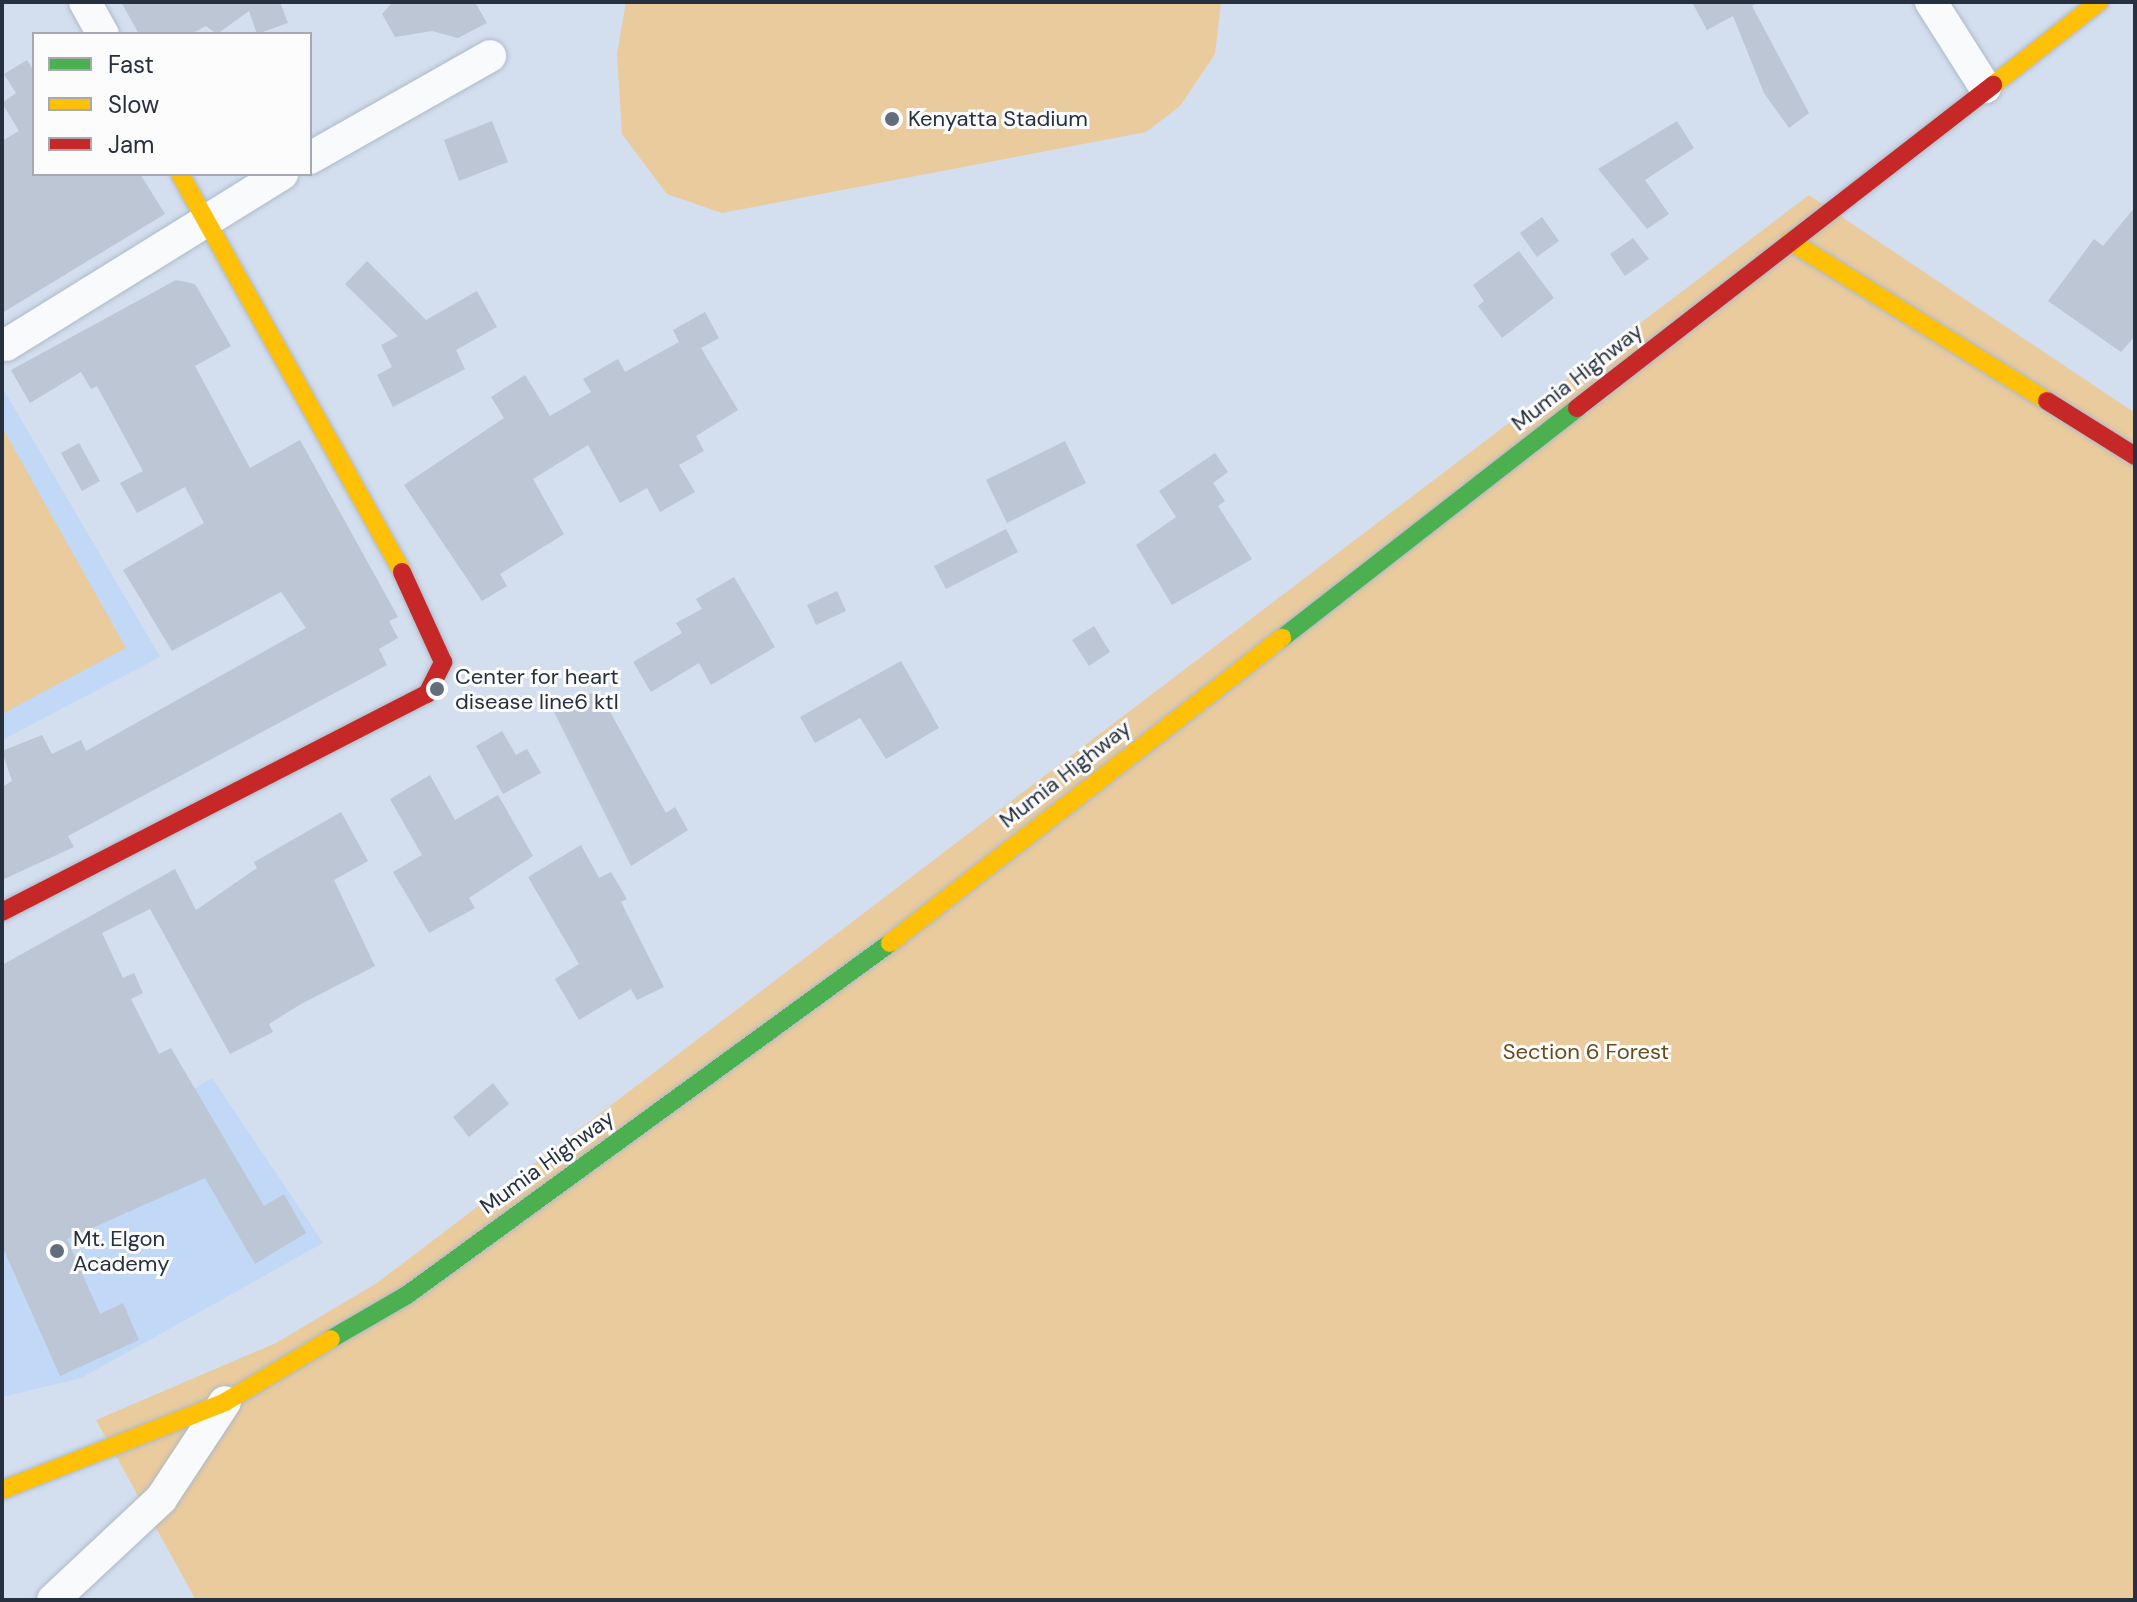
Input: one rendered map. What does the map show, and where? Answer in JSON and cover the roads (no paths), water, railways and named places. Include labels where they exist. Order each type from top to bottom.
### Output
[{"type":"main road","name":"Mumia Highway","points":[[2,1490],[135,1443],[225,1402],[407,1295],[804,1009],[1985,87],[2099,2]]},
{"type":"main road","points":[[2,912],[427,694],[439,678],[439,640],[181,176]]},
{"type":"main road","points":[[1790,241],[2135,456]]},
{"type":"street","points":[[85,2],[102,32]]},
{"type":"street","points":[[1931,2],[1985,87]]},
{"type":"street","points":[[312,157],[490,56]]},
{"type":"street","points":[[6,345],[205,218],[278,176]]},
{"type":"street","points":[[53,1600],[161,1499],[225,1402]]},
{"type":"place","name":"Kenyatta Stadium","points":[[892,119]]},
{"type":"place","name":"Center for heart disease line6 ktl","points":[[437,689]]},
{"type":"place","name":"Mt. Elgon Academy","points":[[57,1251]]},
{"type":"park label","name":"Section 6 Forest","points":[[1586,1052]]}]
